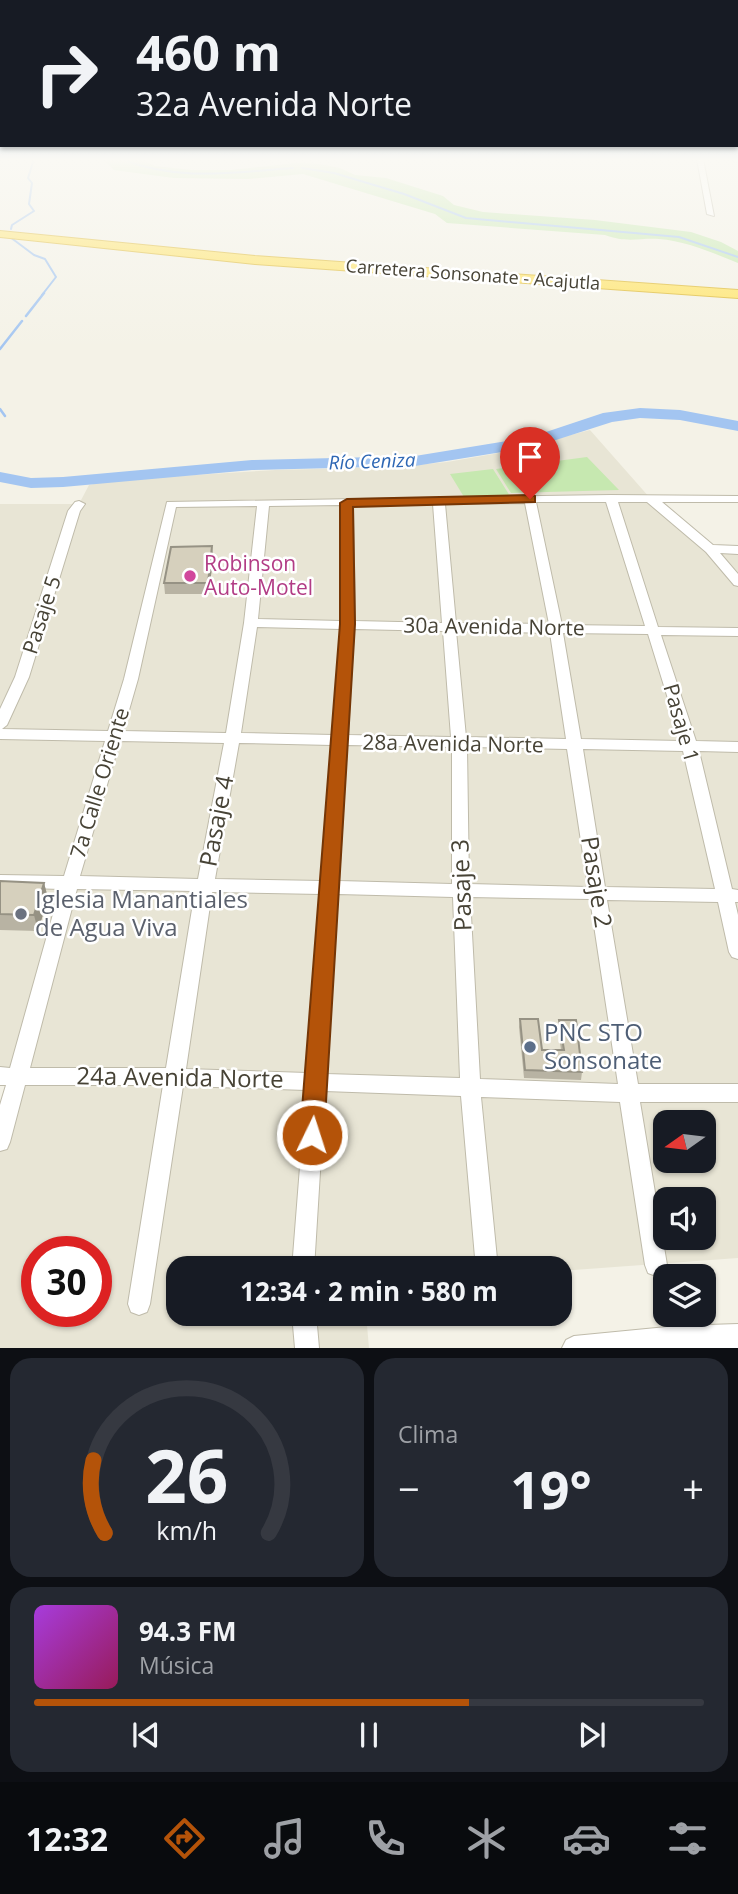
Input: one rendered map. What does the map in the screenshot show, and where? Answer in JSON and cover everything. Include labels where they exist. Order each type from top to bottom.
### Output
[{"type":"highway","name":"Carretera Sonsonate - Acajutla","points":[[0,232],[242,258],[738,291]]},
{"type":"street","points":[[263,504],[611,498],[738,499]]},
{"type":"street","name":"Pasaje 1","points":[[611,498],[690,747],[731,896],[738,952]]},
{"type":"street","points":[[650,498],[710,549],[738,582]]},
{"type":"street","name":"Pasaje 2","points":[[530,499],[556,628],[656,1264]]},
{"type":"street","name":"Pasaje 3","points":[[439,501],[452,627],[459,743],[461,892],[470,1086],[485,1256]]},
{"type":"street","points":[[304,1256],[348,624],[347,503]]},
{"type":"street","name":"Pasaje 5","points":[[0,724],[22,677],[74,511],[79,504]]},
{"type":"street","name":"7a Calle Oriente","points":[[0,1142],[9,1076],[131,680],[171,504],[263,504]]},
{"type":"street","name":"Pasaje 4","points":[[139,1304],[205,885],[251,623],[263,504]]},
{"type":"street","points":[[710,549],[738,550]]},
{"type":"street","name":"30a Avenida Norte","points":[[251,623],[738,632]]},
{"type":"street","name":"28a Avenida Norte","points":[[0,734],[738,747]]},
{"type":"street","points":[[0,881],[731,896]]},
{"type":"street","name":"24a Avenida Norte","points":[[9,1076],[176,1077],[627,1093],[738,1093]]},
{"type":"street","points":[[305,1326],[307,1348]]},
{"type":"street","points":[[574,1348],[677,1338],[738,1336]]},
{"type":"shaded area","points":[[590,430],[650,498],[710,549],[738,550],[738,1258],[572,1270],[572,1256],[166,1256],[166,1326],[367,1326],[369,1348],[0,1348],[0,1142],[19,1076],[0,1076],[0,504],[79,504],[89,485],[113,480],[276,470],[396,467],[505,452]]},
{"type":"green space","points":[[610,222],[691,232],[738,251],[738,263],[669,240],[626,240],[605,235],[447,223]]},
{"type":"green space","points":[[587,457],[619,490],[511,493],[496,469]]},
{"type":"green space","points":[[493,469],[510,496],[464,497],[450,474]]},
{"type":"building","name":"Robinson Auto-Motel","points":[[212,546],[208,583],[164,583],[171,547]]},
{"type":"building","points":[[0,881],[44,883],[34,915],[0,914]]},
{"type":"building","name":"PNC STO Sonsonate","points":[[520,1019],[538,1019],[542,1050],[564,1050],[559,1020],[576,1020],[582,1072],[525,1070]]},
{"type":"waterway","points":[[11,229],[17,222]]},
{"type":"waterway","points":[[510,222],[679,237],[738,257]]},
{"type":"waterway","points":[[10,237],[34,255],[45,259],[56,277],[42,295]]},
{"type":"waterway","points":[[26,316],[44,293]]},
{"type":"waterway","points":[[0,349],[22,321]]},
{"type":"waterway","points":[[0,409],[5,416]]},
{"type":"waterway","name":"Río Ceniza","points":[[0,477],[31,483],[63,482],[252,465],[415,461],[534,442],[609,417],[640,413],[680,415],[738,426]]},
{"type":"place","name":"Robinson Auto-Motel","points":[[190,576]]},
{"type":"place","name":"Iglesia Manantiales de Agua Viva","points":[[21,914]]},
{"type":"place","name":"PNC STO Sonsonate","points":[[530,1047]]},
{"type":"route","points":[[312,1135],[348,624],[347,503],[530,499]]}]
